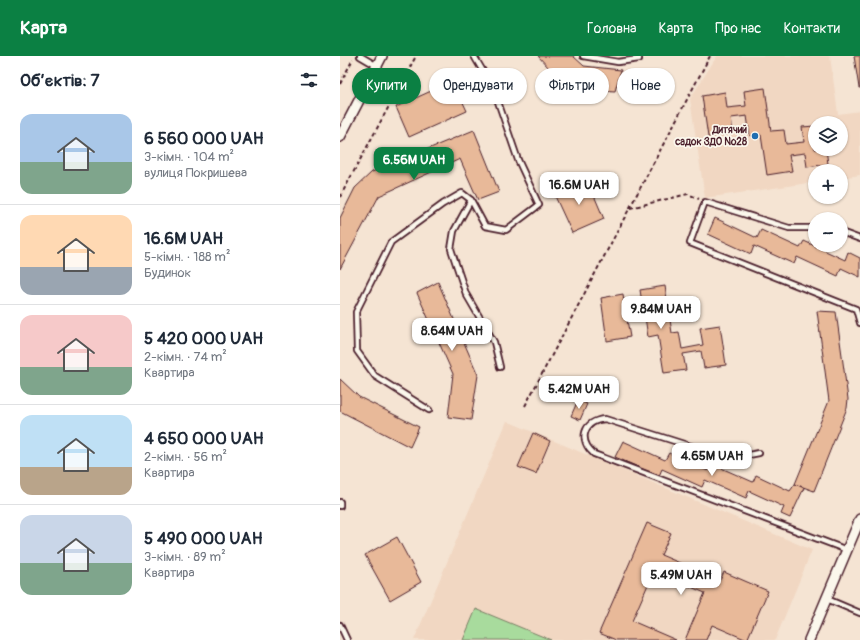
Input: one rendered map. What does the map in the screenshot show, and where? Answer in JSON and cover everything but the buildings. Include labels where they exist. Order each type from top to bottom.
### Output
[{"type":"street","points":[[340,137],[382,56]]},
{"type":"street","points":[[809,640],[860,519]]},
{"type":"lane","points":[[360,56],[377,66]]},
{"type":"lane","points":[[429,410],[375,376],[357,351],[356,312],[391,242],[442,204],[462,193],[471,200],[485,226],[506,230],[539,205],[526,179],[494,90],[474,56]]},
{"type":"lane","points":[[583,56],[618,62],[639,59],[638,56]]},
{"type":"lane","points":[[471,200],[454,231],[451,249],[466,294],[494,342],[500,367]]},
{"type":"lane","points":[[808,228],[789,228],[705,202],[690,243],[856,308],[860,323]]},
{"type":"lane","points":[[848,235],[860,239]]},
{"type":"lane","points":[[759,453],[738,457],[709,452],[605,419],[594,421],[589,425],[584,437],[584,444],[594,454],[847,550]]},
{"type":"lane","points":[[827,599],[860,613]]},
{"type":"lane","points":[[340,625],[347,640]]},
{"type":"path","points":[[340,84],[355,56]]},
{"type":"path","points":[[340,197],[416,56]]},
{"type":"path","points":[[525,406],[710,56]]},
{"type":"path","points":[[629,208],[688,194],[705,202]]},
{"type":"shaded area","name":"Дитячий садок ЗДО №28","points":[[717,56],[830,56],[838,114],[860,111],[860,175],[848,177],[848,164],[808,164],[808,183],[705,198],[690,99]]},
{"type":"shaded area","points":[[507,421],[812,550],[775,640],[414,640]]},
{"type":"green space","points":[[476,609],[551,640],[463,640]]},
{"type":"place","name":"Дитячий садок ЗДО №28","points":[[755,136]]}]
